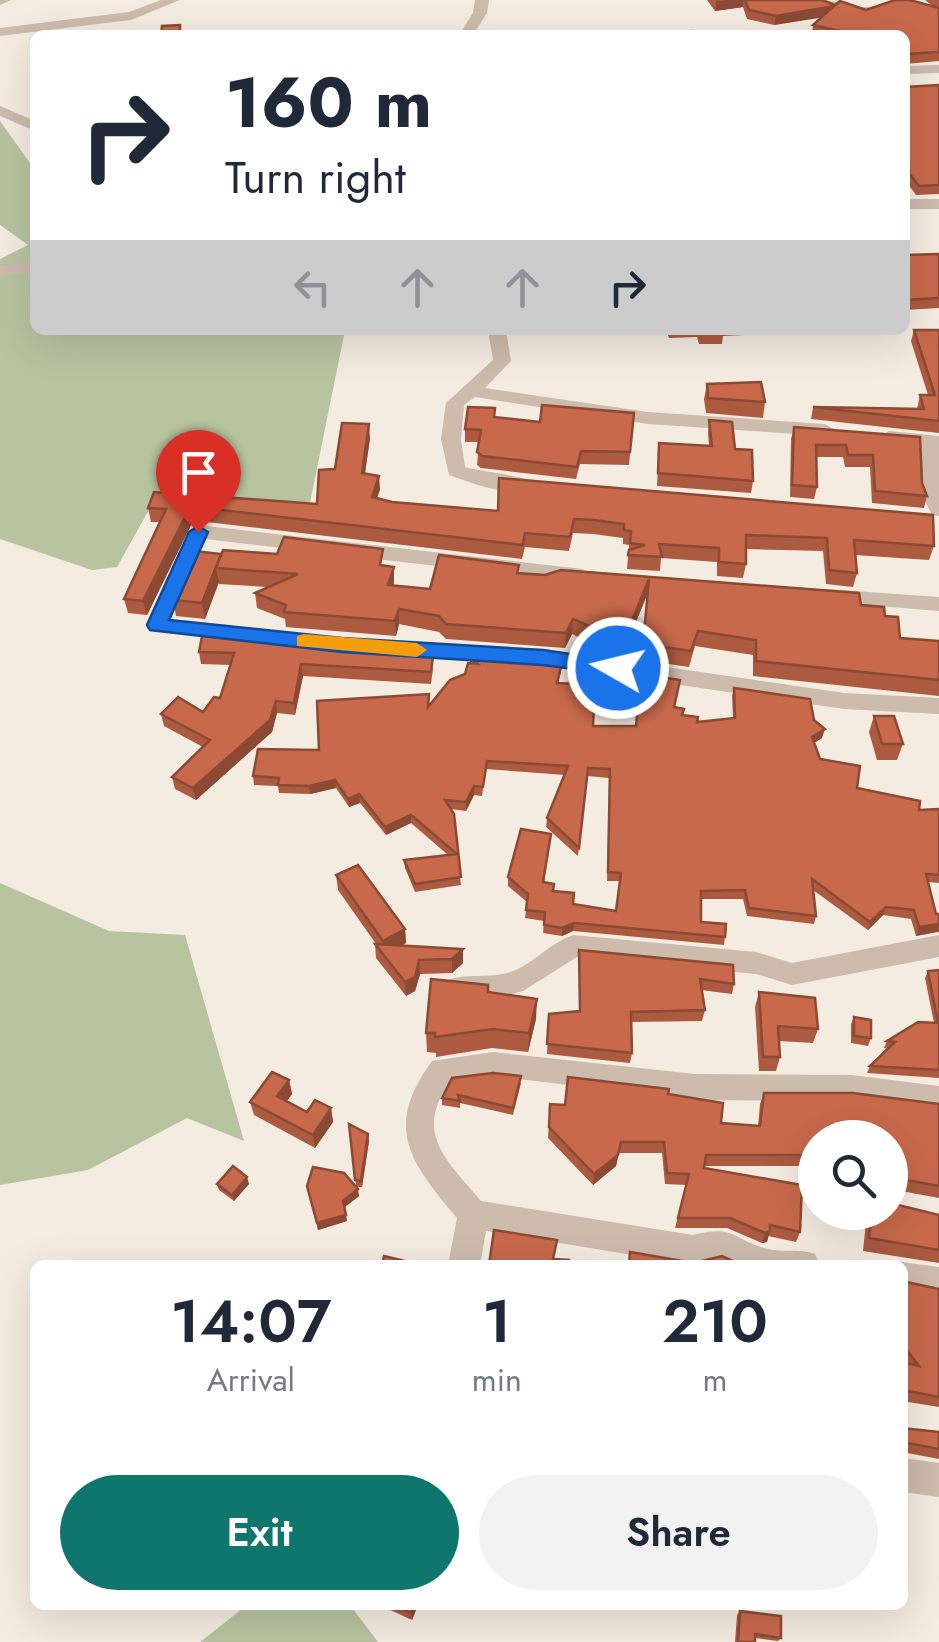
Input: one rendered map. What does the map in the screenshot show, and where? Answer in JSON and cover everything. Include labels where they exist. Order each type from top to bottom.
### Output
[{"type":"street","points":[[0,32],[131,16],[174,0]]},
{"type":"street","points":[[469,30],[480,14],[482,0]]},
{"type":"street","points":[[827,0],[865,12],[882,10],[900,0]]},
{"type":"street","points":[[910,70],[939,69]]},
{"type":"street","points":[[0,110],[30,125]]},
{"type":"street","points":[[910,204],[939,204]]},
{"type":"street","points":[[0,271],[30,267]]},
{"type":"street","points":[[498,335],[502,362],[455,403],[451,439],[456,471],[491,482],[548,486]]},
{"type":"street","points":[[471,391],[648,418],[934,442],[933,516]]},
{"type":"street","points":[[305,641],[157,625],[198,532],[614,578]]},
{"type":"street","points":[[795,593],[939,604]]},
{"type":"street","points":[[342,645],[543,658],[844,701],[939,706]]},
{"type":"street","points":[[431,986],[485,990],[522,980],[573,946],[756,964],[792,974],[939,946]]},
{"type":"street","points":[[758,1260],[721,1243],[692,1250],[473,1214],[422,1146],[415,1120],[423,1092],[442,1070],[493,1064],[694,1088],[852,1088],[939,1099]]},
{"type":"street","points":[[465,1260],[473,1214]]},
{"type":"street","points":[[908,1278],[939,1282]]},
{"type":"street","points":[[908,1476],[939,1480]]},
{"type":"green space","points":[[0,121],[30,163],[30,335],[344,335],[309,508],[154,501],[117,567],[92,570],[0,539],[0,259],[28,245],[0,225]]},
{"type":"green space","points":[[0,883],[109,931],[185,935],[244,1141],[187,1118],[88,1170],[0,1185]]},
{"type":"green space","points":[[241,1610],[354,1610],[378,1642],[200,1642]]},
{"type":"building","points":[[745,0],[822,0],[835,5],[840,1],[866,10],[895,0],[910,0],[939,8],[939,52],[910,54],[910,30],[836,30],[813,25],[834,6],[776,16],[749,10]]},
{"type":"building","points":[[180,25],[180,30],[162,30],[162,26]]},
{"type":"building","points":[[939,85],[939,185],[919,186],[910,174],[910,87]]},
{"type":"building","points":[[939,254],[939,298],[910,300],[910,255]]},
{"type":"building","points":[[914,330],[939,330],[939,421],[813,407],[924,409],[920,395],[935,395]]},
{"type":"building","points":[[761,382],[765,402],[708,398],[707,384]]},
{"type":"building","points":[[542,405],[634,413],[630,452],[581,451],[577,467],[482,456],[477,452],[481,430],[465,429],[468,407],[495,408],[494,417],[540,422]]},
{"type":"building","points":[[709,420],[732,422],[735,449],[752,450],[753,481],[658,473],[659,443],[712,446]]},
{"type":"building","points":[[342,423],[369,424],[362,473],[379,476],[372,497],[392,502],[498,511],[499,478],[933,515],[934,546],[854,540],[857,573],[829,570],[827,538],[746,535],[746,564],[719,562],[719,548],[659,544],[662,557],[628,555],[629,550],[645,545],[630,543],[631,531],[624,530],[624,524],[594,520],[574,519],[570,537],[525,533],[523,545],[196,507],[188,511],[143,601],[124,599],[166,509],[148,508],[154,492],[317,504],[319,470],[335,469]]},
{"type":"building","points":[[794,427],[920,437],[922,483],[927,496],[875,491],[873,455],[848,455],[846,445],[816,445],[817,487],[792,485]]},
{"type":"building","points":[[284,537],[383,549],[380,565],[394,567],[388,585],[430,589],[439,555],[519,565],[517,573],[545,575],[561,570],[859,593],[861,605],[884,607],[885,616],[898,617],[900,638],[939,641],[939,680],[756,661],[756,640],[698,631],[691,651],[643,644],[649,579],[628,630],[615,628],[609,635],[573,619],[566,633],[446,624],[439,616],[399,609],[395,621],[284,612],[286,605],[255,593],[298,574],[216,568],[223,550],[277,554]]},
{"type":"building","points":[[194,551],[221,554],[202,603],[173,600]]},
{"type":"building","points":[[203,631],[389,647],[388,651],[433,656],[431,672],[301,664],[294,703],[276,701],[270,720],[193,788],[172,777],[210,740],[161,714],[178,697],[203,712],[214,697],[220,698],[234,653],[199,652]]},
{"type":"building","points":[[470,656],[562,663],[557,683],[595,685],[593,726],[636,726],[641,674],[680,680],[674,707],[684,709],[682,715],[698,717],[697,722],[735,718],[734,688],[810,699],[814,720],[825,729],[812,737],[820,759],[860,766],[857,788],[920,801],[919,810],[939,809],[939,875],[926,874],[939,924],[919,927],[914,910],[886,907],[870,922],[812,879],[816,916],[749,908],[745,890],[701,891],[701,922],[726,924],[725,937],[574,923],[562,928],[544,925],[545,912],[526,910],[528,894],[508,877],[521,829],[551,834],[543,882],[554,884],[553,891],[574,893],[573,904],[616,911],[621,873],[608,872],[610,769],[588,768],[579,848],[547,818],[568,766],[487,761],[483,787],[474,786],[466,802],[445,800],[454,814],[461,877],[415,884],[404,860],[457,854],[411,815],[385,827],[359,794],[348,799],[335,780],[309,786],[278,785],[279,778],[253,776],[258,749],[319,750],[317,701],[429,694],[428,707],[450,680],[465,674],[468,663],[478,664]]},
{"type":"building","points":[[874,716],[894,716],[903,744],[882,744]]},
{"type":"building","points":[[358,865],[405,929],[383,941],[336,875]]},
{"type":"building","points":[[375,944],[463,949],[452,959],[419,960],[415,977],[405,982]]},
{"type":"building","points":[[579,950],[733,965],[734,984],[700,979],[705,1010],[631,1012],[632,1053],[547,1044],[549,1014],[580,1011]]},
{"type":"building","points":[[939,970],[939,1070],[870,1066],[895,1042],[887,1041],[918,1022],[938,1023],[928,971]]},
{"type":"building","points":[[431,979],[488,985],[488,992],[537,999],[529,1033],[493,1029],[435,1037],[435,1033],[426,1033]]},
{"type":"building","points":[[759,992],[815,998],[818,1029],[778,1026],[780,1057],[763,1057]]},
{"type":"building","points":[[854,1017],[871,1020],[871,1038],[854,1036]]},
{"type":"building","points":[[272,1072],[289,1080],[277,1096],[307,1112],[315,1100],[331,1108],[313,1135],[250,1102]]},
{"type":"building","points":[[493,1073],[521,1076],[513,1108],[458,1095],[460,1101],[442,1098],[452,1078]]},
{"type":"building","points":[[568,1077],[669,1089],[668,1094],[723,1103],[721,1123],[760,1126],[764,1093],[853,1093],[939,1104],[939,1186],[908,1180],[908,1120],[798,1120],[798,1155],[706,1155],[704,1168],[798,1184],[800,1232],[770,1225],[770,1231],[765,1233],[730,1218],[678,1218],[689,1174],[667,1173],[664,1142],[621,1142],[618,1155],[594,1174],[549,1127],[550,1104],[565,1105]]},
{"type":"building","points":[[349,1124],[368,1134],[361,1181],[355,1180]]},
{"type":"building","points":[[233,1166],[247,1177],[232,1195],[217,1184]]},
{"type":"building","points":[[313,1167],[344,1173],[358,1189],[343,1201],[346,1215],[317,1223],[307,1186]]},
{"type":"building","points":[[908,1207],[939,1215],[939,1250],[869,1238],[870,1230],[908,1230]]},
{"type":"building","points":[[494,1230],[557,1240],[553,1259],[569,1260],[490,1260]]},
{"type":"building","points":[[630,1252],[677,1260],[629,1260]]},
{"type":"building","points":[[908,1282],[939,1289],[939,1397],[908,1391],[908,1363],[919,1366],[908,1352]]},
{"type":"building","points":[[908,1429],[939,1432],[939,1449],[908,1443]]},
{"type":"building","points":[[740,1611],[781,1616],[781,1638],[755,1634],[755,1642],[738,1642]]},
{"type":"slow traffic","points":[[304,641],[417,650]]},
{"type":"route","points":[[198,532],[157,625],[618,668]]}]
